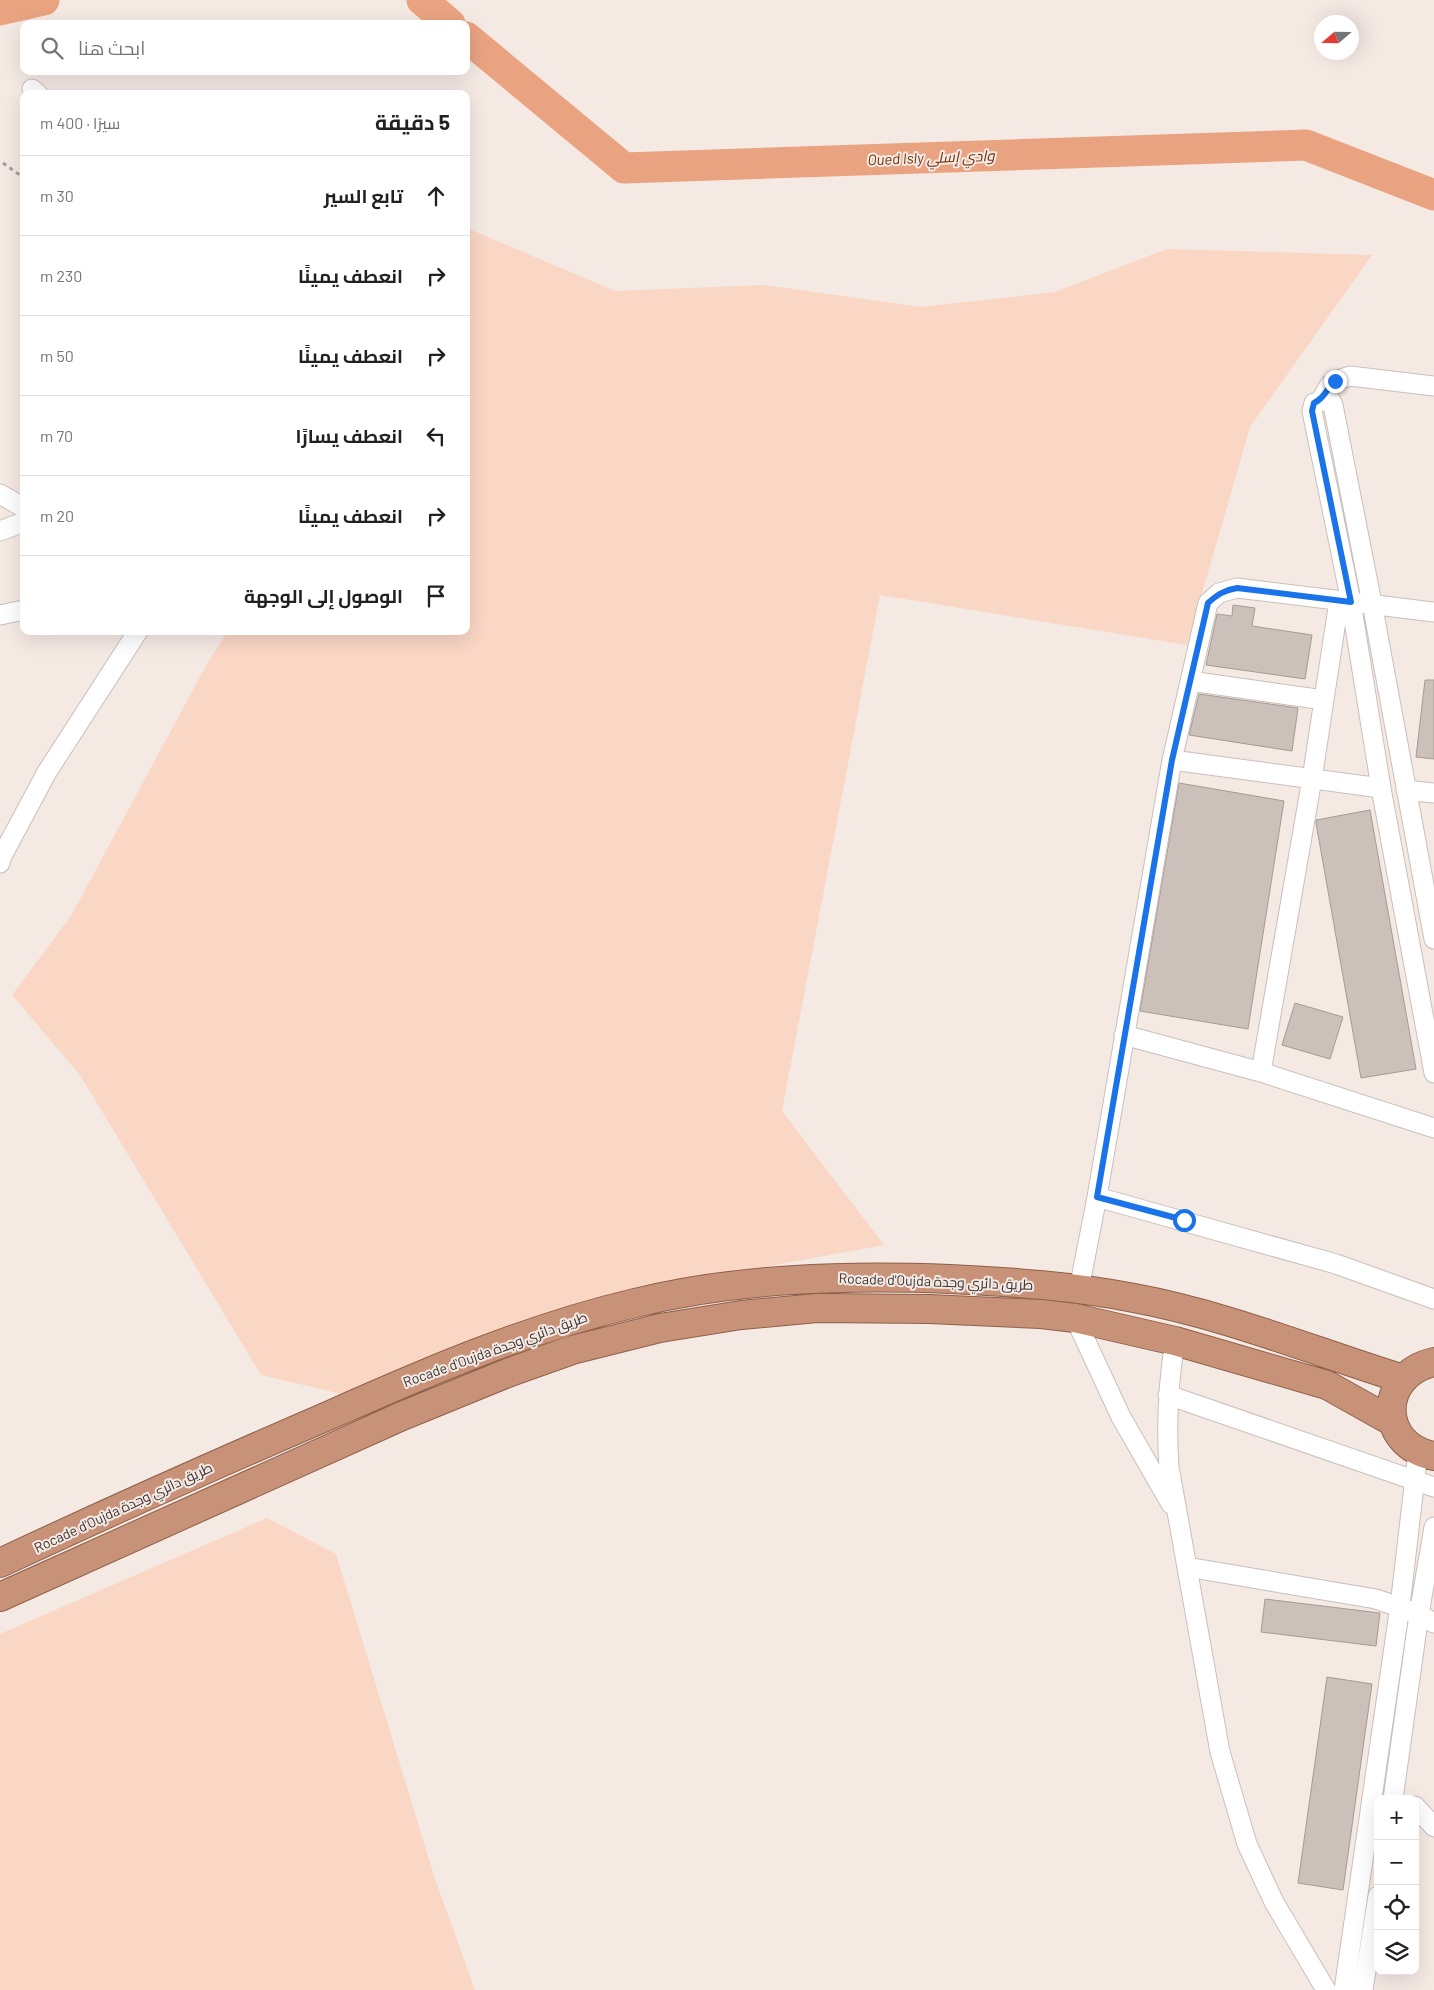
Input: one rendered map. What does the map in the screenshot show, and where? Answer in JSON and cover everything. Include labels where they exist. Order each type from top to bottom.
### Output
[{"type":"highway","name":"Rocade d'Oujda طريق دائري وجدة","points":[[0,1563],[236,1455],[430,1371],[572,1319],[638,1302],[760,1283],[836,1278],[983,1281],[1079,1289],[1136,1298],[1201,1314],[1402,1379]]},
{"type":"highway","name":"Rocade d'Oujda طريق دائري وجدة","points":[[0,1597],[402,1416],[510,1372],[572,1350],[610,1340],[660,1328],[741,1315],[817,1308],[929,1309],[1041,1314],[1075,1318],[1175,1341],[1327,1386],[1393,1422]]},
{"type":"highway","points":[[1426,1454],[1407,1444],[1398,1434],[1391,1411],[1392,1399],[1402,1379],[1416,1368],[1434,1360]]},
{"type":"street","points":[[1321,400],[1329,386],[1335,381],[1350,376],[1434,386]]},
{"type":"street","points":[[1434,939],[1372,603],[1333,406],[1330,400],[1321,400],[1314,403],[1312,411],[1345,601],[1434,1073]]},
{"type":"street","points":[[0,494],[20,506]]},
{"type":"street","points":[[0,530],[20,523]]},
{"type":"street","points":[[1079,1289],[1097,1197],[1172,760],[1208,603],[1219,593],[1237,588],[1434,612]]},
{"type":"street","points":[[1261,1072],[1324,700],[1345,601]]},
{"type":"street","points":[[2,612],[20,610]]},
{"type":"street","points":[[1,857],[47,772],[135,635]]},
{"type":"street","points":[[1190,681],[1324,700]]},
{"type":"street","points":[[1172,760],[1381,788]]},
{"type":"street","points":[[1406,790],[1434,793]]},
{"type":"street","points":[[1124,1035],[1261,1072],[1434,1128]]},
{"type":"street","points":[[1097,1197],[1336,1264],[1434,1300]]},
{"type":"street","points":[[1075,1318],[1121,1417],[1178,1516]]},
{"type":"street","points":[[1175,1341],[1166,1429],[1169,1467],[1220,1752],[1247,1844],[1274,1902],[1326,1990]]},
{"type":"street","points":[[1168,1395],[1416,1479],[1434,1487]]},
{"type":"street","points":[[1344,1990],[1400,1606],[1416,1479],[1426,1454]]},
{"type":"street","points":[[1394,1791],[1427,1619],[1434,1527]]},
{"type":"street","points":[[1187,1567],[1376,1599],[1400,1606],[1427,1619]]},
{"type":"street","points":[[1419,1810],[1434,1827]]},
{"type":"street","points":[[1363,1990],[1374,1921]]},
{"type":"path","points":[[3,163],[20,175]]},
{"type":"shaded area","points":[[470,229],[615,291],[765,285],[921,307],[1055,292],[1167,249],[1372,255],[1250,427],[1187,645],[880,595],[782,1111],[884,1245],[769,1266],[553,1312],[350,1396],[261,1375],[80,1075],[12,995],[71,916],[208,662],[225,635],[470,635]]},
{"type":"shaded area","points":[[267,1518],[336,1554],[434,1876],[475,1990],[0,1990],[0,1634]]},
{"type":"building","points":[[1233,605],[1255,608],[1252,626],[1312,635],[1305,679],[1206,665],[1217,614],[1232,616]]},
{"type":"building","points":[[1425,680],[1434,680],[1434,759],[1416,757]]},
{"type":"building","points":[[1199,694],[1298,708],[1292,751],[1189,735]]},
{"type":"building","points":[[1179,783],[1284,801],[1248,1029],[1140,1011]]},
{"type":"building","points":[[1370,810],[1416,1069],[1361,1078],[1316,820]]},
{"type":"building","points":[[1295,1003],[1343,1017],[1330,1059],[1282,1045]]},
{"type":"building","points":[[1265,1599],[1380,1613],[1376,1646],[1261,1632]]},
{"type":"building","points":[[1327,1677],[1372,1684],[1343,1890],[1298,1883]]},
{"type":"waterway","name":"Oued Isly وادي إسلي","points":[[0,10],[44,0]]},
{"type":"waterway","name":"Oued Isly وادي إسلي","points":[[422,0],[445,20]]},
{"type":"waterway","name":"Oued Isly وادي إسلي","points":[[470,40],[624,168],[1306,145],[1434,195]]},
{"type":"route","points":[[1184,1220],[1097,1197],[1172,760],[1208,603],[1213,598],[1219,593],[1237,588],[1351,602],[1312,411],[1314,403],[1321,400],[1329,386],[1335,381]]}]
